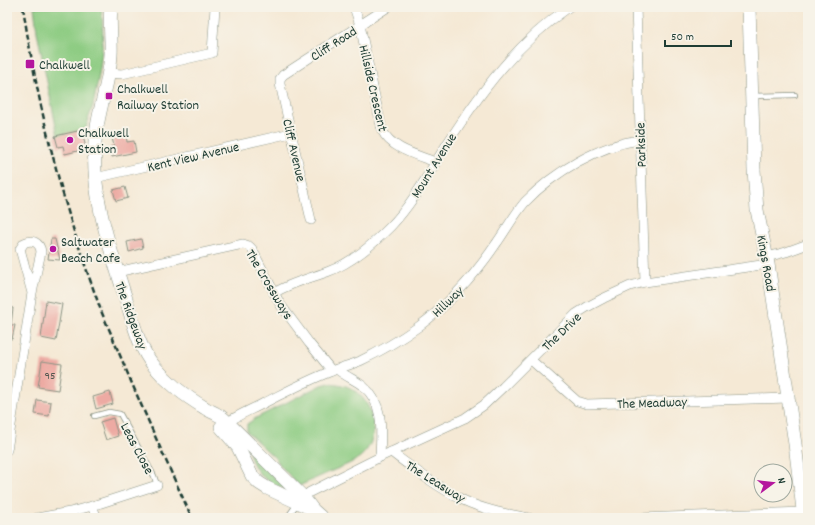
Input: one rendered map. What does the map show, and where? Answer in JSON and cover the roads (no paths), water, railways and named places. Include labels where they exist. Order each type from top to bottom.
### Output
[{"type":"street","name":"The Ridgeway","points":[[111,7],[111,54],[109,73],[96,132],[95,178],[100,206],[117,272],[139,341],[152,364],[176,390],[218,415],[238,447],[252,476],[259,483],[267,488],[301,500]]},
{"type":"street","points":[[109,73],[122,74],[212,53],[215,7]]},
{"type":"street","name":"Hillside Crescent","points":[[354,7],[360,25],[382,130],[385,137],[399,147],[435,162]]},
{"type":"street","name":"Cliff Road","points":[[280,79],[283,75],[388,7]]},
{"type":"street","name":"Mount Avenue","points":[[274,293],[283,288],[340,266],[369,247],[405,209],[467,112],[491,80],[525,44],[569,7]]},
{"type":"street","name":"Parkside","points":[[636,7],[645,282]]},
{"type":"street","name":"Kings Road","points":[[749,7],[754,189],[756,210],[767,261],[804,515]]},
{"type":"street","name":"Cliff Avenue","points":[[280,79],[311,220]]},
{"type":"street","name":"Kent View Avenue","points":[[95,178],[291,133]]},
{"type":"street","name":"Hillway","points":[[225,425],[293,388],[334,370],[360,361],[403,337],[432,316],[455,294],[477,270],[525,203],[548,182],[590,156],[628,141],[640,140]]},
{"type":"street","points":[[7,450],[32,293],[41,252],[39,246],[31,240],[24,243],[20,249],[32,293]]},
{"type":"street","name":"The Crossways","points":[[117,272],[243,244],[249,246],[252,249],[274,293],[292,321],[334,370],[364,386],[370,393],[378,408],[382,428],[380,457]]},
{"type":"street","name":"The Drive","points":[[301,500],[310,492],[390,452],[465,418],[484,405],[570,320],[587,307],[630,286],[645,282],[767,261],[808,244]]},
{"type":"street","name":"The Meadway","points":[[531,360],[577,401],[587,404],[788,398]]},
{"type":"street","name":"The Ridgeway","points":[[225,425],[317,514]]},
{"type":"street","name":"The Leasway","points":[[390,452],[443,489],[464,500],[491,510],[529,518]]},
{"type":"street","points":[[37,518],[92,506],[157,485]]},
{"type":"street","points":[[92,506],[97,518]]},
{"type":"street","points":[[641,518],[804,515]]},
{"type":"lane","points":[[751,96],[795,95]]},
{"type":"lane","name":"Leas Close","points":[[94,416],[109,412],[120,414],[154,476],[157,485]]},
{"type":"lane","points":[[287,518],[301,500]]},
{"type":"railway","points":[[23,7],[44,120],[63,194],[85,266],[104,317],[192,518]]},
{"type":"place","name":"Chalkwell","points":[[30,64]]},
{"type":"place","name":"Chalkwell Railway Station","points":[[109,96]]},
{"type":"place","name":"Chalkwell Station","points":[[70,140]]},
{"type":"place","name":"Saltwater Beach Cafe","points":[[53,249]]}]
